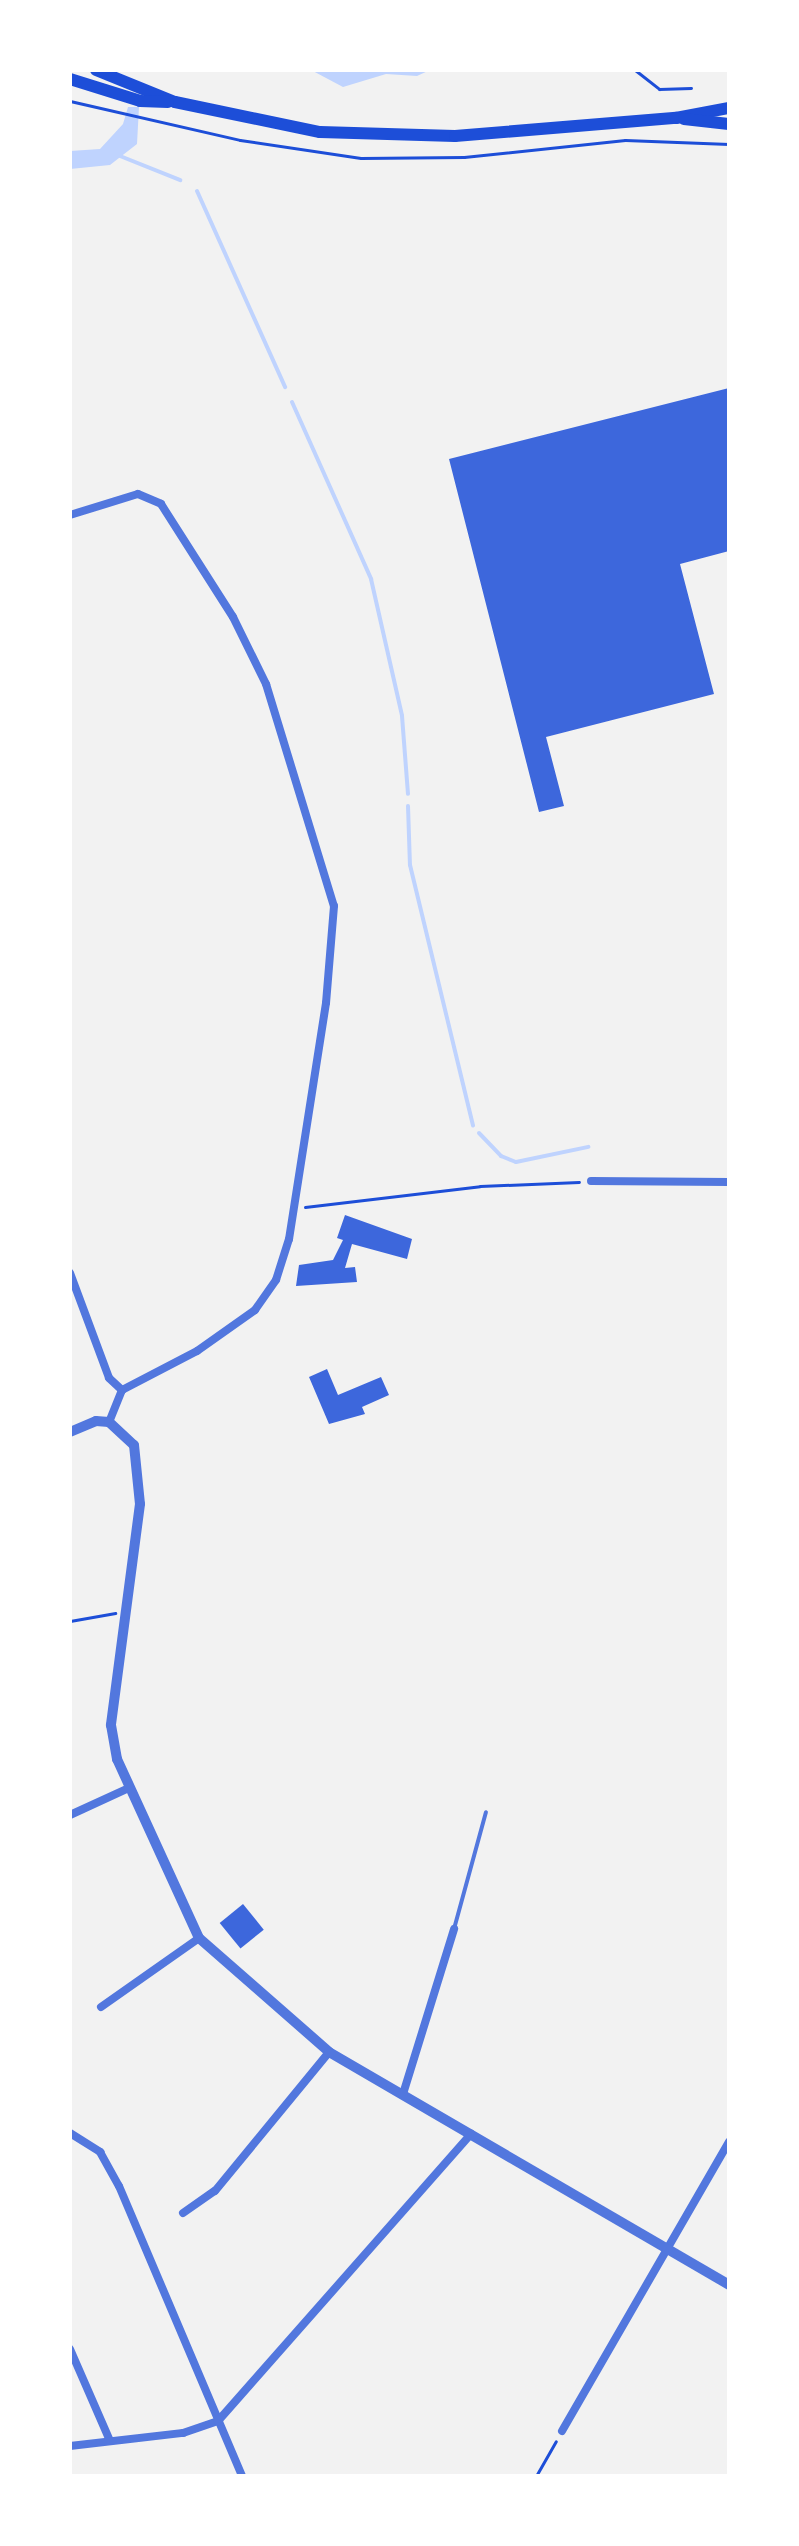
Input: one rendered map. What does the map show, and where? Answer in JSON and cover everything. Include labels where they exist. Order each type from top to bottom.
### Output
[{"type":"main road","points":[[96,70],[175,102]]},
{"type":"main road","points":[[70,79],[140,101],[175,102],[320,132],[371,135],[455,136],[676,118],[729,108]]},
{"type":"main road","points":[[676,118],[729,124]]},
{"type":"street","points":[[70,515],[138,494],[161,504],[233,617],[266,684],[334,906],[333,956],[292,1206],[276,1280],[255,1310],[197,1351],[122,1390],[109,1422]]},
{"type":"street","points":[[591,1181],[729,1182]]},
{"type":"street","points":[[70,1273],[103,1365],[122,1390]]},
{"type":"street","points":[[70,1432],[96,1421],[109,1422],[134,1445],[141,1490],[111,1725],[129,1788],[199,1938],[329,2052],[729,2285]]},
{"type":"street","points":[[70,1815],[129,1788]]},
{"type":"street","points":[[403,2094],[454,1929]]},
{"type":"street","points":[[101,2007],[199,1938]]},
{"type":"street","points":[[183,2213],[215,2191],[329,2052]]},
{"type":"street","points":[[70,2133],[100,2152],[119,2186],[242,2476]]},
{"type":"street","points":[[70,2446],[183,2433],[218,2421],[471,2134]]},
{"type":"street","points":[[562,2431],[729,2142]]},
{"type":"street","points":[[70,2349],[110,2441]]},
{"type":"lane","points":[[454,1929],[486,1812]]},
{"type":"path","points":[[635,70],[659,89],[691,88]]},
{"type":"path","points":[[70,101],[240,140],[361,158],[464,157],[625,140],[729,144]]},
{"type":"path","points":[[292,1206],[501,1184],[591,1181]]},
{"type":"path","points":[[70,1621],[126,1611]]},
{"type":"path","points":[[536,2476],[562,2431]]},
{"type":"water","points":[[311,70],[430,70],[417,76],[386,74],[343,87]]},
{"type":"water","points":[[128,107],[139,107],[137,144],[110,165],[70,169],[70,151],[100,149],[123,124]]},
{"type":"building","points":[[729,388],[729,551],[680,564],[714,694],[546,737],[564,806],[539,812],[449,459]]},
{"type":"building","points":[[345,1215],[412,1239],[407,1259],[352,1244],[345,1268],[355,1267],[357,1282],[296,1286],[299,1265],[333,1260],[343,1240],[337,1238]]},
{"type":"building","points":[[327,1369],[338,1395],[381,1377],[389,1395],[362,1407],[365,1414],[329,1424],[309,1377]]},
{"type":"building","points":[[243,1904],[264,1930],[240,1949],[220,1923]]},
{"type":"waterway","points":[[120,156],[180,180]]},
{"type":"waterway","points":[[197,191],[285,387]]},
{"type":"waterway","points":[[292,402],[371,579],[402,716],[408,794]]},
{"type":"waterway","points":[[408,806],[410,865],[473,1125]]},
{"type":"waterway","points":[[479,1133],[501,1156],[516,1162],[588,1147]]}]
